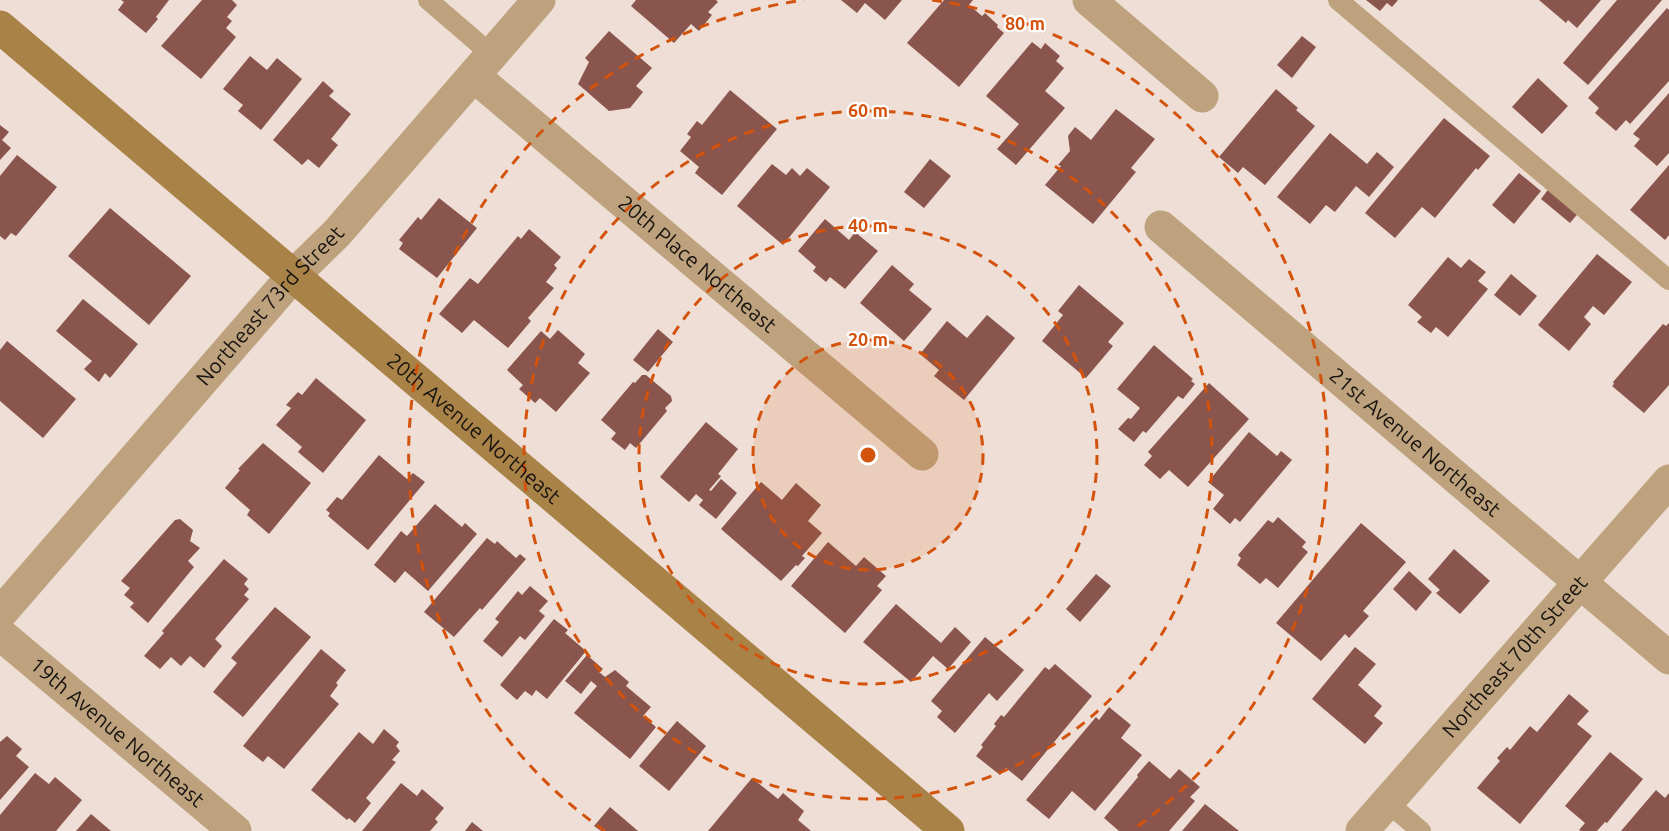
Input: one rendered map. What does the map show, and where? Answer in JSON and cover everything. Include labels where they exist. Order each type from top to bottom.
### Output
[{"type":"street","name":"Northeast 73rd Street","points":[[0,614],[293,276],[337,233],[539,0]]},
{"type":"street","points":[[1089,0],[1202,96]]},
{"type":"street","name":"20th Avenue Northeast","points":[[0,27],[948,831]]},
{"type":"street","name":"20th Place Northeast","points":[[483,65],[922,453]]},
{"type":"street","name":"21st Avenue Northeast","points":[[1161,227],[1669,658]]},
{"type":"street","name":"Northeast 70th Street","points":[[1362,831],[1669,481]]},
{"type":"street","name":"19th Avenue Northeast","points":[[0,634],[235,831]]},
{"type":"lane","points":[[428,0],[483,65]]},
{"type":"lane","points":[[1338,0],[1669,280]]},
{"type":"lane","points":[[1387,802],[1421,831]]},
{"type":"building","points":[[121,0],[169,0],[156,17],[158,19],[146,33],[118,10],[124,2]]},
{"type":"building","points":[[202,0],[232,0],[237,5],[227,17],[232,21],[226,28],[236,37],[201,79],[161,46]]},
{"type":"building","points":[[636,0],[716,0],[718,2],[708,12],[712,15],[699,31],[691,24],[674,43],[631,6]]},
{"type":"building","points":[[841,0],[902,0],[885,20],[865,3],[857,13]]},
{"type":"building","points":[[944,0],[973,0],[969,5],[982,16],[985,13],[1004,33],[959,87],[907,43]]},
{"type":"building","points":[[1366,0],[1398,0],[1392,7],[1387,3],[1380,11]]},
{"type":"building","points":[[1539,0],[1601,0],[1577,28],[1568,20],[1566,23]]},
{"type":"building","points":[[1617,0],[1662,0],[1588,85],[1563,63]]},
{"type":"building","points":[[1667,8],[1669,10],[1669,81],[1630,124],[1626,120],[1616,131],[1595,113],[1599,108],[1588,98]]},
{"type":"building","points":[[609,31],[652,68],[636,86],[643,92],[630,108],[609,111],[578,84],[589,62],[585,58]]},
{"type":"building","points":[[1302,36],[1316,47],[1292,78],[1277,65]]},
{"type":"building","points":[[1032,42],[1041,49],[1045,43],[1060,56],[1056,61],[1064,68],[1045,91],[1065,108],[1016,165],[997,149],[1019,124],[986,96]]},
{"type":"building","points":[[250,56],[267,70],[277,58],[302,79],[261,130],[238,111],[243,105],[223,89]]},
{"type":"building","points":[[1538,78],[1568,106],[1542,134],[1512,107]]},
{"type":"building","points":[[323,81],[334,91],[329,96],[351,114],[331,139],[338,145],[319,168],[308,159],[302,165],[273,140]]},
{"type":"building","points":[[1276,89],[1315,126],[1265,185],[1243,167],[1238,173],[1219,157]]},
{"type":"building","points":[[730,90],[777,129],[722,195],[695,173],[699,167],[680,151],[691,137],[687,134],[697,121],[702,125]]},
{"type":"building","points":[[1669,93],[1669,153],[1657,166],[1634,146],[1640,139],[1633,134]]},
{"type":"building","points":[[1116,109],[1155,139],[1131,168],[1136,172],[1093,224],[1045,185],[1070,151],[1068,136],[1075,127],[1091,140]]},
{"type":"building","points":[[1444,118],[1490,156],[1478,170],[1476,168],[1435,218],[1422,207],[1395,238],[1365,213]]},
{"type":"building","points":[[0,125],[9,132],[2,140],[11,148],[0,160]]},
{"type":"building","points":[[1330,133],[1367,164],[1377,152],[1394,167],[1369,197],[1356,186],[1335,212],[1326,205],[1310,224],[1277,197]]},
{"type":"building","points":[[17,155],[57,187],[16,236],[11,233],[5,240],[0,236],[0,176]]},
{"type":"building","points":[[930,159],[951,176],[924,208],[904,192]]},
{"type":"building","points":[[772,164],[786,175],[792,168],[800,176],[807,168],[830,187],[783,245],[737,206]]},
{"type":"building","points":[[1669,165],[1669,235],[1665,240],[1630,210]]},
{"type":"building","points":[[1519,173],[1541,191],[1514,224],[1492,205]]},
{"type":"building","points":[[1550,187],[1580,211],[1570,223],[1541,199]]},
{"type":"building","points":[[439,198],[477,228],[437,278],[399,249],[403,243],[399,240],[418,217],[421,220]]},
{"type":"building","points":[[110,208],[191,276],[149,325],[68,256]]},
{"type":"building","points":[[825,219],[849,240],[855,232],[878,251],[845,289],[830,277],[826,282],[813,271],[816,267],[798,251]]},
{"type":"building","points":[[529,229],[561,257],[554,265],[557,268],[546,282],[554,288],[528,318],[531,321],[508,348],[474,320],[462,333],[439,314],[470,278],[478,284],[518,236],[521,239]]},
{"type":"building","points":[[1597,254],[1632,282],[1604,315],[1593,306],[1584,317],[1591,324],[1569,351],[1538,325]]},
{"type":"building","points":[[1448,257],[1461,268],[1469,259],[1486,272],[1478,281],[1488,289],[1448,337],[1436,327],[1431,333],[1417,322],[1422,317],[1408,305]]},
{"type":"building","points":[[892,265],[914,284],[909,290],[932,309],[904,341],[860,303]]},
{"type":"building","points":[[1511,274],[1537,296],[1520,316],[1494,295]]},
{"type":"building","points":[[1079,285],[1124,323],[1108,342],[1113,346],[1086,378],[1042,341],[1063,315],[1058,311]]},
{"type":"building","points":[[83,299],[138,344],[110,378],[105,373],[99,382],[84,369],[92,361],[56,331]]},
{"type":"building","points":[[987,315],[1015,338],[964,400],[934,376],[939,370],[920,354],[947,321],[967,338]]},
{"type":"building","points":[[1669,323],[1669,385],[1644,413],[1612,386],[1613,382],[1663,324],[1666,326]]},
{"type":"building","points":[[658,329],[673,342],[648,372],[633,360]]},
{"type":"building","points":[[558,330],[585,354],[578,363],[590,373],[556,412],[540,398],[535,403],[519,389],[523,385],[507,370],[541,331],[550,339]]},
{"type":"building","points":[[7,341],[76,399],[43,438],[0,401],[0,350]]},
{"type":"building","points":[[1154,345],[1193,379],[1191,381],[1195,384],[1183,399],[1178,396],[1146,433],[1143,431],[1134,442],[1118,429],[1140,408],[1117,389]]},
{"type":"building","points":[[642,375],[646,375],[671,396],[672,401],[665,408],[667,411],[636,448],[630,443],[625,450],[611,439],[616,433],[601,420],[633,382],[635,383]]},
{"type":"building","points":[[316,378],[366,420],[323,473],[298,452],[302,447],[276,425],[291,408],[286,405],[298,392],[302,395]]},
{"type":"building","points":[[1209,383],[1249,419],[1188,487],[1169,470],[1160,479],[1144,465],[1152,456],[1148,452]]},
{"type":"building","points":[[706,422],[738,449],[718,474],[721,476],[709,490],[711,491],[721,479],[737,493],[716,519],[699,505],[703,500],[696,494],[689,502],[660,477]]},
{"type":"building","points":[[1249,432],[1277,456],[1281,451],[1292,460],[1240,522],[1235,518],[1230,524],[1213,509],[1224,495],[1208,482]]},
{"type":"building","points":[[263,443],[311,483],[269,534],[247,515],[250,510],[225,488],[240,470],[238,469]]},
{"type":"building","points":[[379,455],[407,479],[413,473],[425,482],[368,550],[328,516],[330,513],[326,510],[337,497],[342,500]]},
{"type":"building","points":[[761,482],[782,500],[796,483],[821,505],[808,521],[822,533],[802,556],[805,558],[781,581],[721,529]]},
{"type":"building","points":[[435,504],[462,527],[465,523],[477,534],[428,591],[405,571],[395,583],[374,565],[401,531],[407,536]]},
{"type":"building","points":[[1278,517],[1306,542],[1302,547],[1308,552],[1278,588],[1266,578],[1260,584],[1237,565],[1241,558],[1238,555],[1268,520],[1273,523]]},
{"type":"building","points":[[180,519],[193,530],[190,541],[200,548],[188,561],[194,567],[148,623],[130,607],[134,603],[124,595],[130,588],[121,581],[175,520]]},
{"type":"building","points":[[1361,523],[1406,562],[1363,611],[1369,616],[1349,638],[1345,634],[1321,661],[1276,623]]},
{"type":"building","points":[[487,538],[495,544],[497,541],[516,558],[520,554],[526,559],[482,610],[480,608],[454,637],[424,612]]},
{"type":"building","points":[[828,542],[856,566],[864,557],[886,576],[877,586],[882,590],[845,633],[791,586]]},
{"type":"building","points":[[1454,549],[1490,581],[1460,614],[1436,593],[1440,590],[1428,579]]},
{"type":"building","points":[[224,559],[248,579],[244,584],[249,589],[244,595],[249,599],[215,639],[222,646],[204,668],[190,656],[181,666],[171,657],[160,669],[144,656],[164,633],[162,631]]},
{"type":"building","points":[[1409,571],[1432,592],[1416,611],[1393,589]]},
{"type":"building","points":[[1096,574],[1111,586],[1080,622],[1066,609]]},
{"type":"building","points":[[530,586],[548,601],[539,611],[545,616],[525,640],[520,636],[502,657],[483,641],[499,622],[495,619],[518,591],[522,595]]},
{"type":"building","points":[[896,604],[941,643],[955,627],[971,642],[948,669],[933,656],[911,682],[863,642]]},
{"type":"building","points":[[275,607],[311,637],[243,717],[213,692],[237,663],[231,658]]},
{"type":"building","points":[[554,619],[568,630],[565,633],[586,651],[547,699],[536,690],[532,696],[525,691],[517,700],[500,685]]},
{"type":"building","points":[[985,637],[1024,670],[997,701],[989,693],[955,733],[937,717],[942,711],[931,701]]},
{"type":"building","points":[[1355,647],[1376,664],[1358,685],[1382,706],[1374,716],[1383,723],[1365,744],[1312,699]]},
{"type":"building","points":[[321,649],[346,670],[330,696],[339,704],[284,769],[268,756],[263,762],[243,746]]},
{"type":"building","points":[[587,655],[603,669],[599,672],[605,677],[615,670],[629,682],[626,686],[651,707],[643,716],[656,727],[630,759],[574,713],[597,686],[591,681],[581,694],[565,681]]},
{"type":"building","points":[[1055,664],[1092,696],[1022,781],[1006,768],[1000,775],[976,756],[983,747],[981,745],[996,726],[994,724],[1001,715],[1004,717],[1045,667],[1049,670]]},
{"type":"building","points":[[1569,694],[1589,711],[1577,724],[1592,736],[1520,824],[1477,788],[1500,761],[1497,758],[1507,747],[1510,750],[1530,726],[1537,732]]},
{"type":"building","points":[[1109,707],[1131,725],[1121,738],[1142,755],[1095,811],[1072,791],[1049,819],[1026,800],[1096,717],[1099,720]]},
{"type":"building","points":[[677,721],[706,746],[669,791],[639,766]]},
{"type":"building","points":[[384,729],[399,742],[396,746],[400,751],[392,760],[396,762],[366,798],[371,803],[355,823],[349,818],[347,820],[311,790],[359,732],[373,744]]},
{"type":"building","points":[[7,736],[22,749],[16,756],[29,767],[0,800],[0,742]]},
{"type":"building","points":[[1610,752],[1643,779],[1607,823],[1605,822],[1597,831],[1581,831],[1579,830],[1585,823],[1565,806]]},
{"type":"building","points":[[1149,761],[1170,779],[1179,769],[1200,787],[1190,797],[1195,801],[1169,831],[1119,831],[1104,818]]},
{"type":"building","points":[[35,773],[49,784],[55,777],[82,800],[56,831],[0,831],[0,815]]},
{"type":"building","points":[[752,778],[778,799],[783,793],[804,811],[798,820],[811,831],[708,831]]},
{"type":"building","points":[[401,783],[417,796],[422,789],[444,808],[435,819],[438,822],[430,831],[362,831]]},
{"type":"building","points":[[1656,790],[1665,798],[1669,793],[1669,831],[1621,831]]},
{"type":"building","points":[[1205,804],[1239,831],[1182,831]]},
{"type":"building","points":[[610,807],[638,831],[601,831],[594,826]]},
{"type":"building","points":[[91,814],[111,831],[76,831]]},
{"type":"building","points":[[472,822],[483,831],[465,831]]}]
